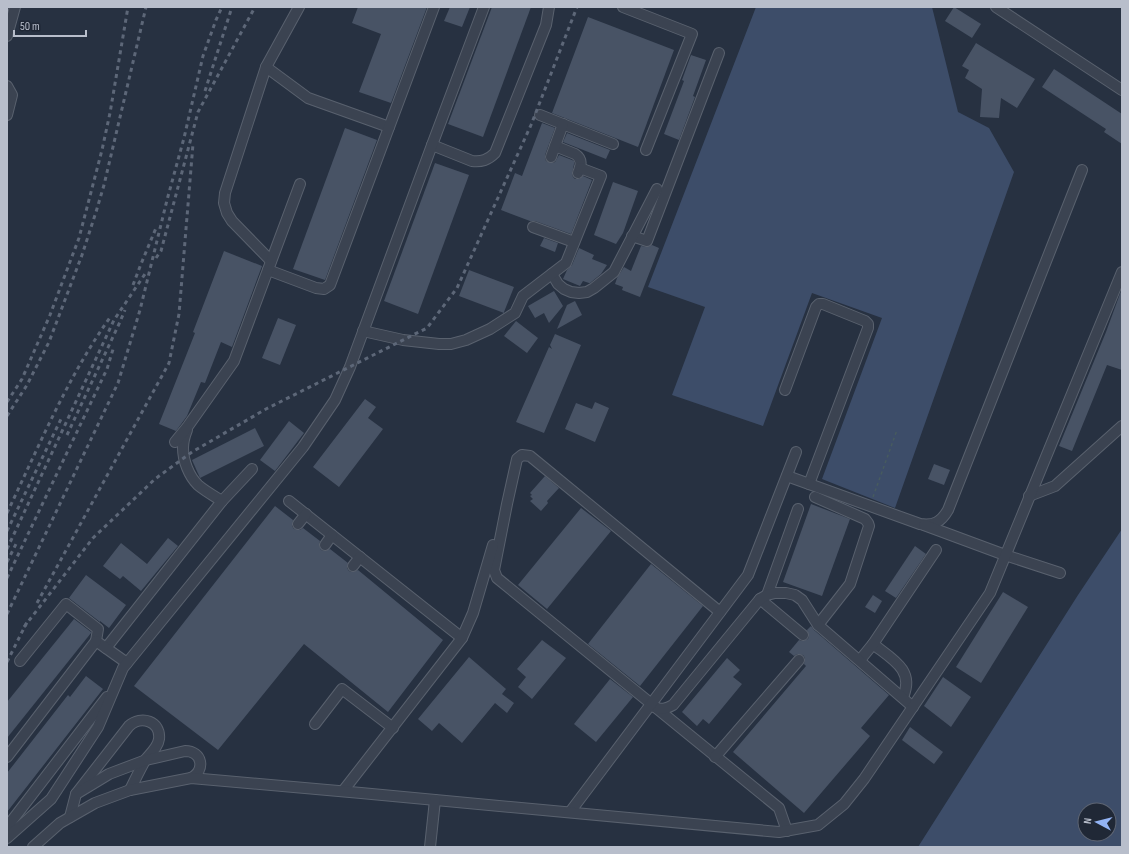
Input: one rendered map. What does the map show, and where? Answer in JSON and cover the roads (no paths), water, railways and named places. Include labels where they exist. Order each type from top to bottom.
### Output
[{"type":"lane","points":[[7,36],[16,7]]},
{"type":"lane","points":[[299,7],[266,67],[225,193],[224,203],[227,213],[232,221],[270,266],[316,288],[324,289],[330,285],[434,7]]},
{"type":"lane","points":[[7,838],[51,799],[98,727],[123,668],[303,447],[335,400],[350,367],[484,7]]},
{"type":"lane","points":[[432,145],[478,162],[485,160],[496,153],[546,25],[549,7]]},
{"type":"lane","points":[[623,7],[692,34],[646,150]]},
{"type":"lane","points":[[996,7],[1122,90]]},
{"type":"lane","points":[[632,236],[647,241],[718,53]]},
{"type":"lane","points":[[266,67],[308,98],[389,127]]},
{"type":"lane","points":[[7,86],[12,95],[7,115]]},
{"type":"lane","points":[[540,115],[613,144]]},
{"type":"lane","points":[[551,157],[564,124]]},
{"type":"lane","points":[[363,331],[403,340],[451,344],[466,340],[490,329],[515,313],[523,296],[566,263],[601,176],[579,171],[581,162],[578,156],[555,146]]},
{"type":"lane","points":[[920,524],[934,524],[940,521],[948,510],[1082,170]]},
{"type":"lane","points":[[175,442],[234,361],[300,184]]},
{"type":"lane","points":[[552,274],[558,284],[564,289],[579,293],[587,292],[594,288],[614,272],[657,188]]},
{"type":"lane","points":[[533,227],[574,242]]},
{"type":"lane","points":[[33,847],[60,823],[94,803],[130,790],[191,778],[779,832],[818,825],[844,804],[864,779],[990,593],[1122,272]]},
{"type":"lane","points":[[784,390],[816,307],[819,304],[823,304],[865,321],[868,324],[868,328],[809,484]]},
{"type":"lane","points":[[188,426],[183,448],[187,468],[198,485],[222,501]]},
{"type":"lane","points":[[1030,496],[1055,486],[1122,426]]},
{"type":"lane","points":[[570,812],[748,575],[796,452]]},
{"type":"lane","points":[[720,612],[532,458],[527,455],[522,455],[515,462],[494,570],[497,578],[778,808],[787,831]]},
{"type":"lane","points":[[106,648],[222,501],[252,470]]},
{"type":"lane","points":[[787,476],[1005,555],[1060,573]]},
{"type":"lane","points":[[815,497],[865,519],[869,526],[850,584],[818,625]]},
{"type":"lane","points":[[289,501],[462,638]]},
{"type":"lane","points":[[343,791],[462,638],[473,613],[485,570],[507,504]]},
{"type":"lane","points":[[651,704],[659,709],[673,705],[763,597],[798,508]]},
{"type":"lane","points":[[298,524],[306,514]]},
{"type":"lane","points":[[325,545],[332,535]]},
{"type":"lane","points":[[860,660],[873,644],[936,550]]},
{"type":"lane","points":[[352,566],[360,557]]},
{"type":"lane","points":[[763,597],[775,593],[786,593],[795,595],[802,600],[818,625],[914,707]]},
{"type":"lane","points":[[763,597],[803,636]]},
{"type":"lane","points":[[7,757],[96,641],[98,629],[66,604],[20,661]]},
{"type":"lane","points":[[96,641],[127,663]]},
{"type":"lane","points":[[873,644],[902,668],[906,675],[906,690],[903,697]]},
{"type":"lane","points":[[715,757],[799,660]]},
{"type":"lane","points":[[7,827],[116,686]]},
{"type":"lane","points":[[315,724],[342,689],[392,728]]},
{"type":"lane","points":[[70,817],[76,794],[129,726],[138,720],[143,720],[153,724],[157,728],[159,738],[158,743],[146,760],[130,790]]},
{"type":"lane","points":[[76,794],[109,774],[146,760],[184,751],[194,753],[200,760],[200,768],[198,773],[191,778]]},
{"type":"lane","points":[[430,847],[435,800]]},
{"type":"water","points":[[756,7],[932,7],[958,112],[989,128],[1014,172],[895,508],[822,479],[882,318],[812,293],[763,426],[672,395],[705,307],[648,287]]},
{"type":"water","points":[[1122,529],[1122,847],[918,847],[1078,595]]},
{"type":"railway","points":[[7,402],[22,379],[50,315],[79,238],[110,113],[128,7]]},
{"type":"railway","points":[[7,416],[27,385],[49,342],[82,255],[104,185],[146,7]]},
{"type":"railway","points":[[7,614],[118,383],[140,310],[184,138],[203,56],[222,7]]},
{"type":"railway","points":[[205,91],[232,7]]},
{"type":"railway","points":[[156,258],[161,251],[198,112],[255,7]]},
{"type":"railway","points":[[24,627],[93,538],[155,479],[192,452],[266,409],[427,328],[457,288],[531,125],[577,7]]},
{"type":"railway","points":[[37,603],[169,363],[179,314],[193,144]]},
{"type":"railway","points":[[133,285],[156,228]]},
{"type":"railway","points":[[7,549],[114,320],[147,271]]},
{"type":"railway","points":[[67,435],[125,310]]},
{"type":"railway","points":[[7,513],[68,387],[95,339],[111,316]]},
{"type":"railway","points":[[7,578],[107,369],[114,346]]},
{"type":"railway","points":[[7,531],[61,419]]},
{"type":"railway","points":[[7,562],[16,544]]},
{"type":"railway","points":[[7,662],[27,622]]}]
